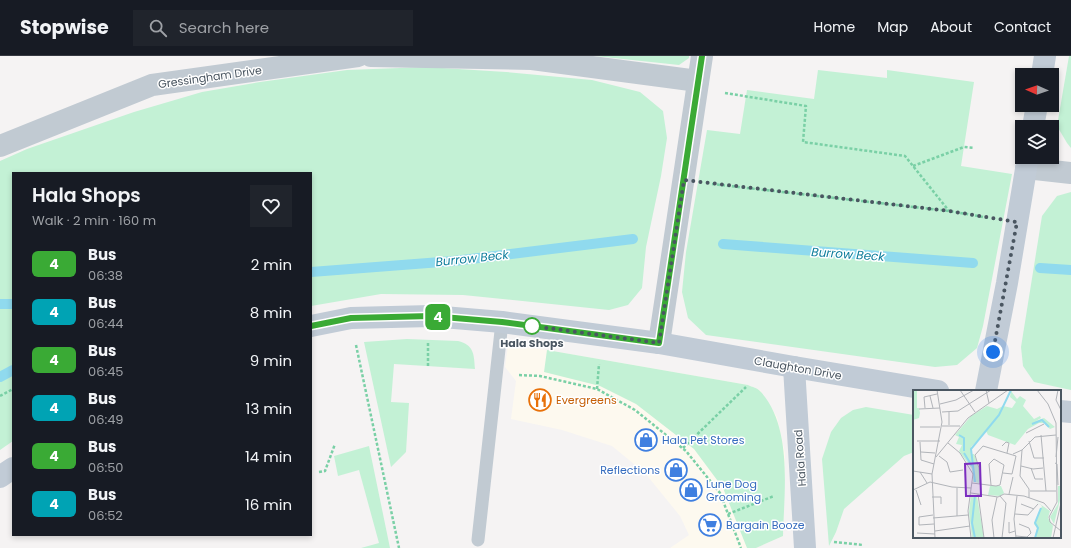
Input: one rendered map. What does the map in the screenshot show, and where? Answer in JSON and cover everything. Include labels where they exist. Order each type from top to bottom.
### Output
[{"type":"street","name":"Gressingham Drive","points":[[0,146],[152,85],[358,56]]},
{"type":"street","points":[[371,56],[532,60],[697,84]]},
{"type":"street","points":[[659,343],[702,56]]},
{"type":"street","points":[[1043,68],[1045,56]]},
{"type":"street","points":[[986,390],[1027,164]]},
{"type":"street","points":[[1035,164],[1071,173]]},
{"type":"street","name":"Claughton Drive","points":[[312,326],[351,318],[431,316],[502,322],[659,343],[770,364],[932,390]]},
{"type":"street","name":"Hala Road","points":[[794,368],[805,548]]},
{"type":"street","points":[[1061,411],[1071,412]]},
{"type":"street","points":[[0,477],[12,469]]},
{"type":"lane","points":[[478,540],[502,322]]},
{"type":"path","points":[[697,84],[806,106],[803,142],[905,156],[949,211]]},
{"type":"path","points":[[913,166],[964,147],[974,148]]},
{"type":"path","points":[[684,180],[949,211],[1017,222]]},
{"type":"path","points":[[351,318],[399,548]]},
{"type":"path","points":[[683,448],[770,364]]},
{"type":"path","points":[[496,373],[540,376],[597,389],[635,410],[683,448],[720,493],[741,548]]},
{"type":"path","points":[[0,396],[12,390]]},
{"type":"path","points":[[319,472],[325,471],[335,444]]},
{"type":"path","points":[[728,514],[801,485]]},
{"type":"shaded area","points":[[508,345],[547,350],[748,385],[760,390],[777,417],[785,453],[783,536],[756,548],[670,548],[689,535],[680,516],[645,473],[612,446],[562,430],[511,419],[516,381],[505,367]]},
{"type":"green space","points":[[595,56],[689,56],[689,58],[679,65]]},
{"type":"green space","points":[[1069,56],[1071,56],[1071,148],[1059,129],[1058,120]]},
{"type":"green space","points":[[426,67],[506,72],[592,80],[640,92],[663,111],[667,138],[661,176],[646,247],[642,288],[628,305],[609,310],[463,295],[381,294],[312,306],[312,172],[12,172],[12,442],[0,450],[0,161],[27,149],[134,112],[202,92],[347,70]]},
{"type":"green space","points":[[818,70],[887,78],[887,70],[974,82],[961,166],[1012,174],[983,326],[977,348],[957,365],[935,367],[706,335],[688,318],[682,292],[686,252],[707,130],[740,134],[747,90],[814,99]]},
{"type":"green space","points":[[1071,192],[1071,390],[1034,382],[1023,366],[1021,347],[1042,216],[1057,196]]},
{"type":"green space","points":[[407,339],[458,341],[463,343],[472,351],[475,369],[394,364],[391,402],[409,403],[406,452],[391,467],[364,342]]},
{"type":"green space","points":[[547,350],[748,385],[760,391],[771,407],[778,424],[782,442],[785,481],[783,536],[756,548],[747,548],[723,488],[694,449],[636,404],[600,386],[544,372]]},
{"type":"green space","points":[[866,407],[913,415],[913,452],[904,456],[844,509],[836,532],[829,546],[822,459],[831,432],[841,418],[853,410]]},
{"type":"green space","points":[[369,446],[390,548],[361,548],[379,543],[359,470],[338,476],[334,456]]},
{"type":"waterway","name":"Burrow Beck","points":[[312,272],[454,261],[633,239]]},
{"type":"waterway","name":"Burrow Beck","points":[[723,244],[973,263]]},
{"type":"waterway","name":"Burrow Beck","points":[[1040,268],[1071,270]]},
{"type":"waterway","name":"Burrow Beck","points":[[0,304],[12,304]]},
{"type":"waterway","points":[[0,377],[12,371]]},
{"type":"bus line","name":"4","points":[[312,326],[351,318],[431,316],[502,322],[659,343],[702,56]]},
{"type":"place","name":"Hala Shops","points":[[532,326]]},
{"type":"place","name":"Evergreens","points":[[540,400]]},
{"type":"place","name":"Hala Pet Stores","points":[[646,440]]},
{"type":"place","name":"Reflections","points":[[676,470]]},
{"type":"place","name":"Lune Dog Grooming","points":[[691,490]]},
{"type":"place","name":"Bargain Booze","points":[[710,525]]},
{"type":"route","points":[[532,326],[659,343],[684,180],[949,211],[1017,222],[1007,283],[993,352]]}]
